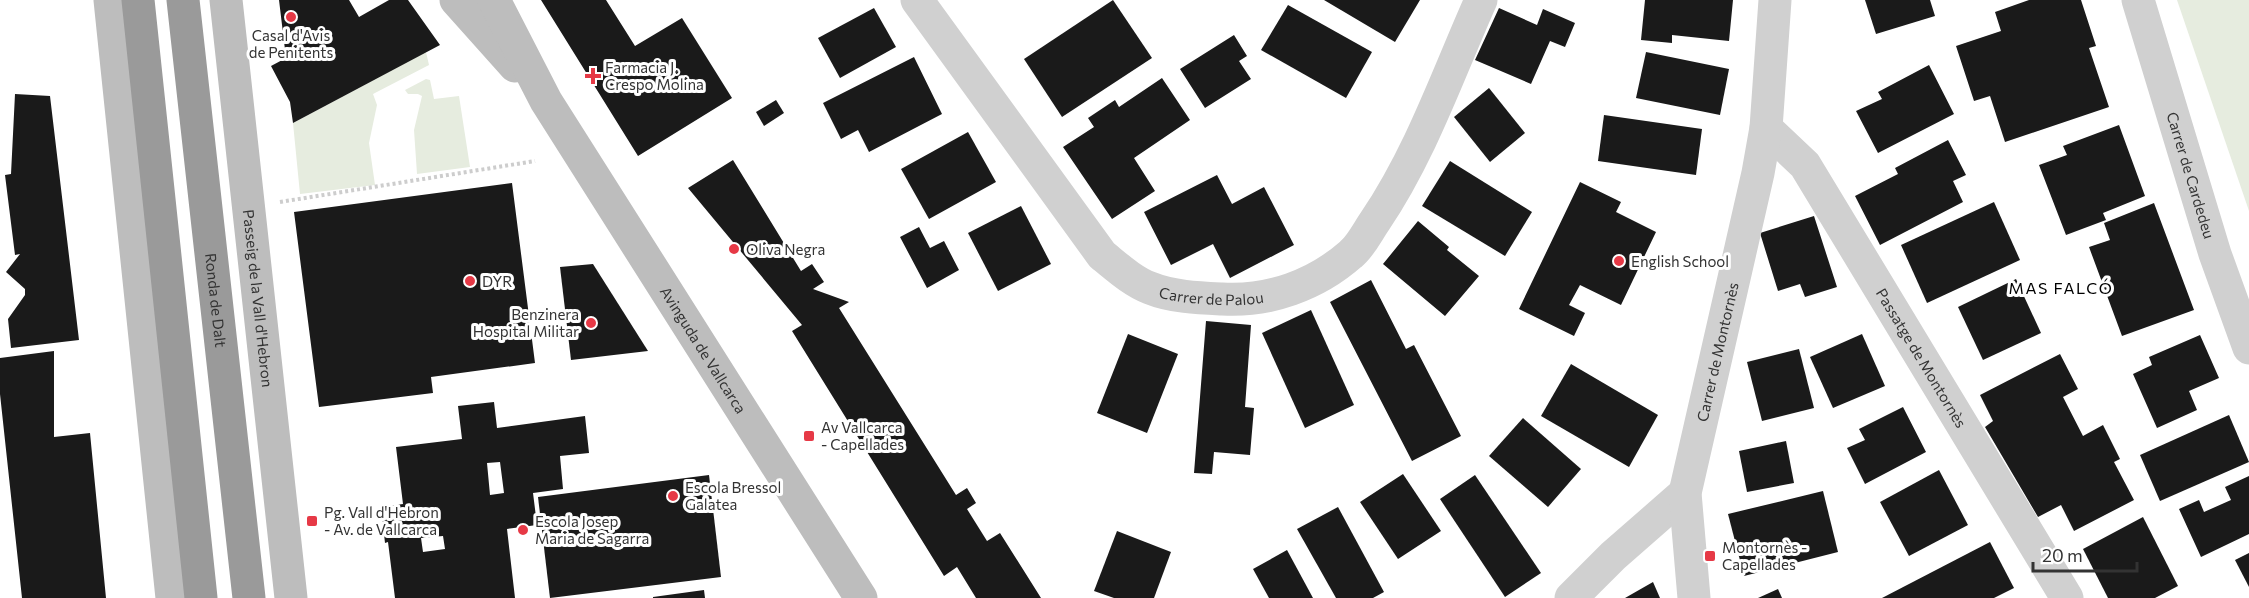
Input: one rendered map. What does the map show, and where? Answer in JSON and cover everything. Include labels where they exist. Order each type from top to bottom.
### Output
[{"type":"highway","points":[[138,0],[201,598]]},
{"type":"highway","name":"Ronda de Dalt","points":[[183,0],[249,598]]},
{"type":"street","points":[[111,0],[172,598]]},
{"type":"street","name":"Passeig de la Vall d'Hebron","points":[[226,0],[291,598]]},
{"type":"street","name":"Avinguda de Vallcarca","points":[[456,0],[546,101]]},
{"type":"street","name":"Avinguda de Vallcarca","points":[[494,0],[546,101],[861,598]]},
{"type":"street","name":"Carrer de Palou","points":[[917,0],[1102,255],[1124,273],[1150,288],[1191,297],[1240,300],[1291,291],[1324,273],[1353,253],[1409,165],[1481,0]]},
{"type":"street","name":"Carrer de Montornès","points":[[1694,598],[1685,493],[1758,173],[1766,128],[1775,0]]},
{"type":"street","name":"Carrer de Cardedeu","points":[[2138,0],[2215,254],[2249,348]]},
{"type":"street","name":"Passatge de Montornès","points":[[1766,128],[1805,165],[2067,598]]},
{"type":"street","points":[[1571,598],[1613,556],[1685,493]]},
{"type":"path","points":[[277,202],[535,161]]},
{"type":"shaded area","points":[[2177,0],[2249,0],[2249,211]]},
{"type":"shaded area","points":[[426,52],[429,65],[373,94],[377,105],[369,143],[375,185],[300,194],[293,123]]},
{"type":"shaded area","points":[[426,79],[430,80],[434,99],[459,96],[470,167],[417,174],[414,130],[422,96],[408,94],[405,90]]},
{"type":"building","points":[[279,0],[349,0],[359,17],[389,0],[408,0],[440,45],[293,123],[290,102],[271,66],[286,58]]},
{"type":"building","points":[[541,0],[606,0],[635,46],[682,18],[732,98],[638,156]]},
{"type":"building","points":[[1113,0],[1152,58],[1062,117],[1024,59]]},
{"type":"building","points":[[1324,0],[1420,0],[1395,42]]},
{"type":"building","points":[[1645,0],[1733,0],[1729,41],[1672,35],[1672,43],[1641,40]]},
{"type":"building","points":[[1865,0],[1930,0],[1935,16],[1876,34]]},
{"type":"building","points":[[2029,0],[2081,0],[2096,46],[2089,48],[2109,107],[2005,142],[1990,96],[1974,101],[1956,46],[2001,31],[1995,12]]},
{"type":"building","points":[[1288,5],[1372,52],[1346,98],[1261,50]]},
{"type":"building","points":[[874,8],[896,47],[840,78],[818,38]]},
{"type":"building","points":[[1499,8],[1537,25],[1543,9],[1575,23],[1565,47],[1550,41],[1531,84],[1475,60]]},
{"type":"building","points":[[1234,35],[1247,56],[1239,61],[1251,79],[1205,108],[1180,69]]},
{"type":"building","points":[[1646,52],[1729,69],[1720,115],[1636,98]]},
{"type":"building","points":[[914,57],[942,114],[869,152],[858,130],[841,139],[823,103]]},
{"type":"building","points":[[1929,65],[1954,114],[1878,153],[1856,111],[1882,99],[1878,92]]},
{"type":"building","points":[[1162,78],[1190,120],[1134,158],[1155,191],[1112,219],[1063,147],[1094,127],[1088,118],[1115,100],[1119,107]]},
{"type":"building","points":[[1489,88],[1525,133],[1490,162],[1454,117]]},
{"type":"building","points":[[15,94],[50,96],[79,340],[11,348],[8,319],[25,295],[25,289],[6,272],[20,254],[15,255],[5,175],[11,174]]},
{"type":"building","points":[[776,100],[784,113],[764,126],[756,112]]},
{"type":"building","points":[[1604,115],[1702,129],[1696,175],[1598,161]]},
{"type":"building","points":[[2119,125],[2145,196],[2103,213],[2106,220],[2066,235],[2039,165],[2067,155],[2063,146]]},
{"type":"building","points":[[968,132],[996,182],[929,219],[901,169]]},
{"type":"building","points":[[1948,140],[1966,175],[1953,181],[1963,202],[1880,245],[1855,196],[1898,174],[1895,168]]},
{"type":"building","points":[[733,160],[801,271],[812,264],[824,282],[813,289],[849,302],[839,308],[956,495],[967,488],[976,503],[967,509],[987,541],[1000,533],[1041,598],[976,598],[957,567],[944,576],[792,331],[802,325],[688,188]]},
{"type":"building","points":[[1450,161],[1532,212],[1505,256],[1422,206]]},
{"type":"building","points":[[1217,175],[1232,204],[1264,187],[1294,245],[1230,278],[1213,244],[1171,265],[1144,212]]},
{"type":"building","points":[[1580,182],[1621,202],[1616,212],[1656,232],[1621,305],[1580,285],[1569,305],[1585,313],[1574,336],[1519,309]]},
{"type":"building","points":[[512,183],[535,363],[431,377],[433,393],[319,407],[294,212]]},
{"type":"building","points":[[1994,202],[2020,260],[1927,303],[1901,245]]},
{"type":"building","points":[[2154,203],[2194,310],[2122,336],[2089,247],[2110,240],[2104,223]]},
{"type":"building","points":[[1021,206],[1051,264],[998,291],[968,233]]},
{"type":"building","points":[[1814,216],[1837,287],[1805,297],[1800,284],[1778,291],[1760,233]]},
{"type":"building","points":[[1418,221],[1449,247],[1447,250],[1479,276],[1445,316],[1383,264]]},
{"type":"building","points":[[919,227],[930,248],[944,241],[959,270],[927,288],[900,237]]},
{"type":"building","points":[[593,264],[648,351],[571,360],[560,267]]},
{"type":"building","points":[[2016,279],[2041,333],[1983,360],[1958,307]]},
{"type":"building","points":[[1371,280],[1406,349],[1414,345],[1461,436],[1412,461],[1330,302]]},
{"type":"building","points":[[1311,310],[1354,405],[1305,428],[1262,333]]},
{"type":"building","points":[[1206,321],[1251,325],[1245,407],[1254,408],[1250,455],[1214,452],[1212,474],[1194,473]]},
{"type":"building","points":[[1128,334],[1178,354],[1147,433],[1097,413]]},
{"type":"building","points":[[1862,334],[1885,386],[1833,408],[1810,357]]},
{"type":"building","points":[[2200,335],[2219,378],[2189,391],[2197,410],[2157,428],[2133,374],[2152,365],[2149,357]]},
{"type":"building","points":[[1799,349],[1814,408],[1762,421],[1747,362]]},
{"type":"building","points":[[54,351],[54,437],[90,433],[106,598],[22,598],[0,394],[0,358]]},
{"type":"building","points":[[2060,354],[2078,389],[2063,397],[2083,436],[2103,425],[2120,459],[2114,462],[2134,500],[2074,531],[2061,505],[2038,517],[1985,427],[1993,421],[1980,395]]},
{"type":"building","points":[[1571,364],[1658,415],[1629,467],[1541,416]]},
{"type":"building","points":[[494,402],[497,428],[585,416],[589,453],[560,456],[563,489],[533,493],[537,525],[507,529],[515,598],[395,598],[381,507],[403,504],[396,447],[462,439],[458,406]],"holes":[[[500,462],[504,493],[490,495],[487,463]],[[443,536],[445,549],[423,552],[421,538]]]},
{"type":"building","points":[[1903,407],[1926,452],[1865,484],[1847,448],[1865,440],[1859,429]]},
{"type":"building","points":[[2229,415],[2249,462],[2160,501],[2140,455]]},
{"type":"building","points":[[1523,418],[1581,469],[1548,507],[1489,456]]},
{"type":"building","points":[[1786,441],[1794,483],[1747,492],[1739,451]]},
{"type":"building","points":[[1939,470],[1968,525],[1909,556],[1880,502]]},
{"type":"building","points":[[1403,474],[1441,531],[1398,559],[1360,502]]},
{"type":"building","points":[[709,475],[721,577],[550,598],[538,497]]},
{"type":"building","points":[[1475,475],[1541,573],[1505,597],[1440,499]]},
{"type":"building","points":[[2249,476],[2249,534],[2201,557],[2179,509],[2199,500],[2204,512],[2231,500],[2225,487]]},
{"type":"building","points":[[1823,491],[1838,552],[1744,576],[1728,514]]},
{"type":"building","points":[[1338,507],[1384,592],[1373,598],[1336,598],[1297,529]]},
{"type":"building","points":[[2143,517],[2178,586],[2155,598],[2108,598],[2083,549]]},
{"type":"building","points":[[1117,531],[1171,552],[1154,598],[1114,598],[1094,591]]},
{"type":"building","points":[[1990,542],[2014,588],[1994,598],[1882,598]]},
{"type":"building","points":[[1287,550],[1313,598],[1269,598],[1253,569]]},
{"type":"building","points":[[2249,553],[2249,587],[2235,560]]},
{"type":"building","points":[[1653,582],[1660,598],[1625,598]]},
{"type":"building","points":[[1778,589],[1782,598],[1758,598]]},
{"type":"building","points":[[704,590],[705,598],[653,598],[653,597]]},
{"type":"place","name":"Casal d'Avis de Penitents","points":[[291,17]]},
{"type":"place","name":"Farmacia J. Crespo Molina","points":[[593,76]]},
{"type":"place","name":"Oliva Negra","points":[[734,249]]},
{"type":"place","name":"English School","points":[[1619,261]]},
{"type":"place","name":"DYR","points":[[470,281]]},
{"type":"place","name":"Benzinera Hospital Militar","points":[[591,323]]},
{"type":"place","name":"Av Vallcarca - Capellades","points":[[809,436]]},
{"type":"place","name":"Escola Bressol Galatea","points":[[673,496]]},
{"type":"place","name":"Pg. Vall d'Hebron - Av. de Vallcarca","points":[[312,521]]},
{"type":"place","name":"Escola Josep Maria de Sagarra","points":[[523,530]]},
{"type":"place","name":"Montornès - Capellades","points":[[1710,556]]},
{"type":"district","name":"MAS FALCÓ","points":[[2061,287]]}]
